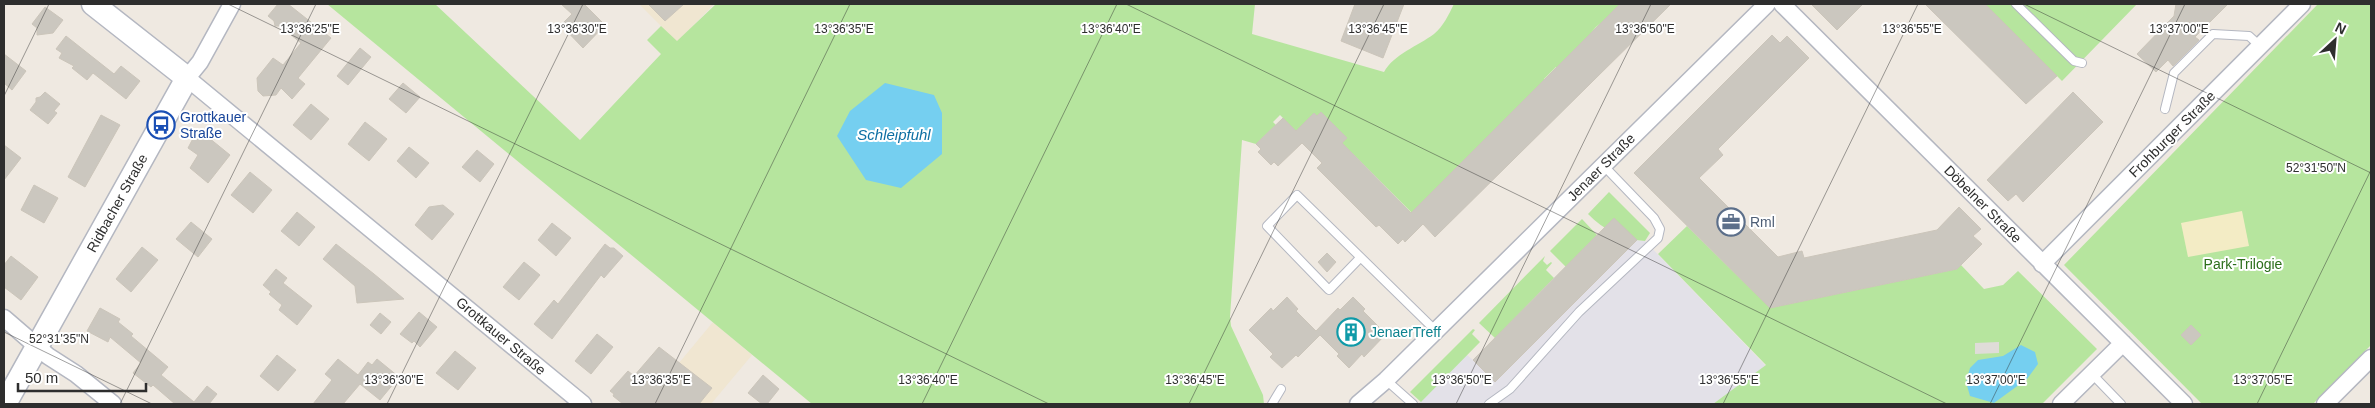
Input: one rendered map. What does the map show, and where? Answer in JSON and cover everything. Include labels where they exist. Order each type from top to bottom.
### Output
[{"type":"street","name":"Grottkauer Straße","points":[[93,4],[188,78],[583,404]]},
{"type":"street","name":"Ridbacher Straße","points":[[5,404],[188,78],[200,62],[232,4]]},
{"type":"street","name":"Jenaer Straße","points":[[1358,404],[1386,380],[1767,4]]},
{"type":"street","name":"Döbelner Straße","points":[[1782,4],[2184,404]]},
{"type":"street","name":"Frohburger Straße","points":[[2042,264],[2302,4]]},
{"type":"street","points":[[4,318],[37,347],[76,374],[113,404]]},
{"type":"street","points":[[2061,404],[2123,343]]},
{"type":"street","points":[[2325,404],[2371,358]]},
{"type":"lane","points":[[2016,4],[2074,61],[2082,63]]},
{"type":"lane","points":[[2165,110],[2174,73],[2213,34],[2249,36],[2260,46]]},
{"type":"lane","points":[[1489,404],[1510,389],[1579,312],[1658,238],[1660,229],[1654,218],[1603,165]]},
{"type":"lane","points":[[1360,258],[1329,290],[1267,226],[1297,195],[1436,331]]},
{"type":"lane","points":[[2092,374],[2121,404]]},
{"type":"lane","points":[[1386,380],[1413,404]]},
{"type":"lane","points":[[1272,404],[1281,389]]},
{"type":"shaded area","points":[[639,4],[714,4],[677,42]]},
{"type":"shaded area","points":[[1614,218],[1636,240],[1645,241],[1766,366],[1713,404],[1418,404],[1466,354],[1473,360]]},
{"type":"shaded area","points":[[713,322],[752,355],[711,404],[645,404]]},
{"type":"shaded area","points":[[1999,342],[1999,353],[1975,354],[1975,343]]},
{"type":"green space","points":[[327,4],[435,4],[580,140],[661,54],[647,40],[661,26],[677,41],[716,4],[1255,4],[1252,34],[1384,72],[1400,55],[1437,31],[1446,20],[1454,4],[1624,4],[1596,27],[1559,70],[1556,67],[1544,79],[1547,82],[1534,95],[1531,93],[1414,215],[1342,143],[1347,138],[1321,112],[1317,116],[1314,113],[1301,126],[1299,134],[1280,115],[1273,122],[1276,125],[1256,144],[1242,140],[1230,317],[1231,326],[1263,395],[1264,404],[812,404]]},
{"type":"green space","points":[[1985,4],[2137,4],[2062,81]]},
{"type":"green space","name":"Park-Trilogie","points":[[2318,4],[2371,4],[2371,345],[2313,404],[2202,404],[2064,265]]},
{"type":"green space","points":[[1609,192],[1650,233],[1645,241],[1614,233],[1600,225],[1588,214]]},
{"type":"green space","points":[[1582,219],[1597,235],[1566,267],[1550,251]]},
{"type":"green space","points":[[1687,226],[1770,308],[1957,269],[1961,265],[1984,289],[2003,285],[2018,271],[2097,349],[2042,404],[1713,404],[1766,365],[1658,254]]},
{"type":"green space","points":[[1545,256],[1543,261],[1547,265],[1552,263],[1546,270],[1554,278],[1495,338],[1479,323]]},
{"type":"green space","points":[[1473,329],[1475,330],[1472,334],[1480,342],[1421,402],[1410,392]]},
{"type":"sand","points":[[2242,211],[2249,246],[2188,257],[2181,223]]},
{"type":"water","name":"Schleipfuhl","points":[[885,83],[934,95],[942,113],[942,154],[901,188],[866,180],[837,136],[850,111]]},
{"type":"water","points":[[2021,345],[2035,352],[2038,364],[2027,379],[1994,403],[1970,396],[1966,382],[1970,368],[1978,360],[2003,356]]},
{"type":"building","points":[[278,4],[288,4],[331,38],[298,78],[305,84],[292,99],[281,88],[276,95],[263,96],[258,91],[257,78],[273,58],[283,65],[301,43],[280,26],[275,26],[274,21],[268,16]]},
{"type":"building","points":[[561,4],[584,4],[605,25],[583,48],[561,25],[572,14]]},
{"type":"building","points":[[648,4],[684,4],[665,21]]},
{"type":"building","points":[[1355,4],[1404,4],[1383,58],[1341,41]]},
{"type":"building","points":[[1620,4],[1671,4],[1435,237],[1423,224],[1405,242],[1403,239],[1398,244],[1379,225],[1376,227],[1317,168],[1322,163],[1302,143],[1278,166],[1274,162],[1271,165],[1258,152],[1261,149],[1256,144],[1283,118],[1296,131],[1314,113],[1317,116],[1321,112],[1347,138],[1342,143],[1411,213]]},
{"type":"building","points":[[1811,4],[1863,4],[1837,30]]},
{"type":"building","points":[[1925,4],[1985,4],[2057,76],[2026,104]]},
{"type":"building","points":[[2176,4],[2228,4],[2195,37],[2199,40],[2173,66],[2168,60],[2156,72],[2137,54],[2174,16]]},
{"type":"building","points":[[45,7],[63,20],[53,33],[37,35],[37,28],[32,24]]},
{"type":"building","points":[[1772,35],[1780,43],[1787,36],[1809,58],[1718,149],[1723,155],[1699,178],[1778,257],[1802,251],[1804,258],[1937,230],[1959,207],[1981,229],[1973,236],[1982,244],[1957,269],[1770,308],[1634,173]]},
{"type":"building","points":[[66,36],[114,74],[121,66],[140,81],[126,99],[93,73],[87,80],[72,68],[74,66],[59,58],[62,53],[56,49]]},
{"type":"building","points":[[360,48],[371,57],[348,85],[337,76]]},
{"type":"building","points":[[4,54],[26,71],[12,90],[4,83]]},
{"type":"building","points":[[403,83],[420,97],[406,113],[389,99]]},
{"type":"building","points":[[45,92],[60,104],[54,111],[57,113],[48,124],[30,110],[36,102],[36,98]]},
{"type":"building","points":[[2073,92],[2103,122],[2023,202],[2016,194],[2008,201],[1987,180]]},
{"type":"building","points":[[311,104],[329,119],[311,140],[293,125]]},
{"type":"building","points":[[101,115],[120,125],[85,187],[68,177]]},
{"type":"building","points":[[365,122],[387,139],[369,161],[348,144]]},
{"type":"building","points":[[198,129],[230,155],[208,183],[190,168],[198,155],[188,148]]},
{"type":"building","points":[[4,145],[21,158],[4,180]]},
{"type":"building","points":[[409,147],[429,163],[416,178],[397,161]]},
{"type":"building","points":[[477,150],[494,164],[480,182],[462,167]]},
{"type":"building","points":[[250,172],[272,190],[253,213],[231,195]]},
{"type":"building","points":[[34,185],[58,198],[44,223],[21,210]]},
{"type":"building","points":[[443,205],[454,214],[432,240],[415,225],[429,207]]},
{"type":"building","points":[[297,212],[315,227],[299,246],[281,231]]},
{"type":"building","points":[[1614,218],[1637,240],[1495,382],[1473,360]]},
{"type":"building","points":[[191,222],[212,239],[198,257],[176,239]]},
{"type":"building","points":[[552,223],[571,238],[556,256],[538,240]]},
{"type":"building","points":[[336,244],[404,299],[357,303],[355,286],[323,259]]},
{"type":"building","points":[[605,244],[610,248],[614,248],[623,256],[604,278],[601,275],[552,339],[534,324],[554,300],[558,304]]},
{"type":"building","points":[[142,247],[158,260],[131,292],[116,279]]},
{"type":"building","points":[[1327,253],[1336,262],[1327,272],[1318,262]]},
{"type":"building","points":[[11,256],[38,277],[21,300],[4,287],[4,265]]},
{"type":"building","points":[[524,262],[540,275],[519,300],[503,287]]},
{"type":"building","points":[[276,269],[287,278],[283,283],[312,306],[297,325],[279,310],[282,305],[269,294],[271,292],[263,285]]},
{"type":"building","points":[[1287,297],[1298,309],[1296,311],[1316,331],[1338,308],[1340,310],[1353,297],[1365,309],[1363,311],[1386,334],[1364,357],[1362,354],[1349,368],[1337,356],[1339,354],[1320,335],[1298,357],[1296,355],[1282,368],[1270,357],[1273,354],[1249,330],[1271,308],[1273,311]]},
{"type":"building","points":[[100,308],[120,319],[118,322],[133,334],[131,336],[168,367],[161,375],[194,402],[207,386],[217,394],[209,404],[175,404],[153,385],[151,387],[133,373],[141,363],[110,337],[108,342],[87,331]]},
{"type":"building","points":[[419,312],[437,327],[420,347],[414,341],[412,343],[400,334]]},
{"type":"building","points":[[380,313],[391,322],[381,334],[370,325]]},
{"type":"building","points":[[2191,325],[2201,335],[2191,345],[2181,335]]},
{"type":"building","points":[[597,334],[613,347],[591,374],[575,361]]},
{"type":"building","points":[[659,347],[712,388],[699,404],[623,404],[613,396],[614,394],[610,391],[628,371],[634,376]]},
{"type":"building","points":[[455,351],[476,368],[458,390],[436,373]]},
{"type":"building","points":[[277,355],[296,370],[278,391],[260,376]]},
{"type":"building","points":[[338,359],[358,375],[368,362],[372,365],[377,359],[399,377],[380,400],[360,384],[343,404],[313,404],[332,380],[325,374]]},
{"type":"building","points":[[763,375],[779,389],[767,404],[762,404],[748,393]]},
{"type":"place","name":"Grottkauer Straße","points":[[161,125]]},
{"type":"place","name":"Rml","points":[[1731,222]]},
{"type":"place","name":"JenaerTreff","points":[[1351,332]]}]
